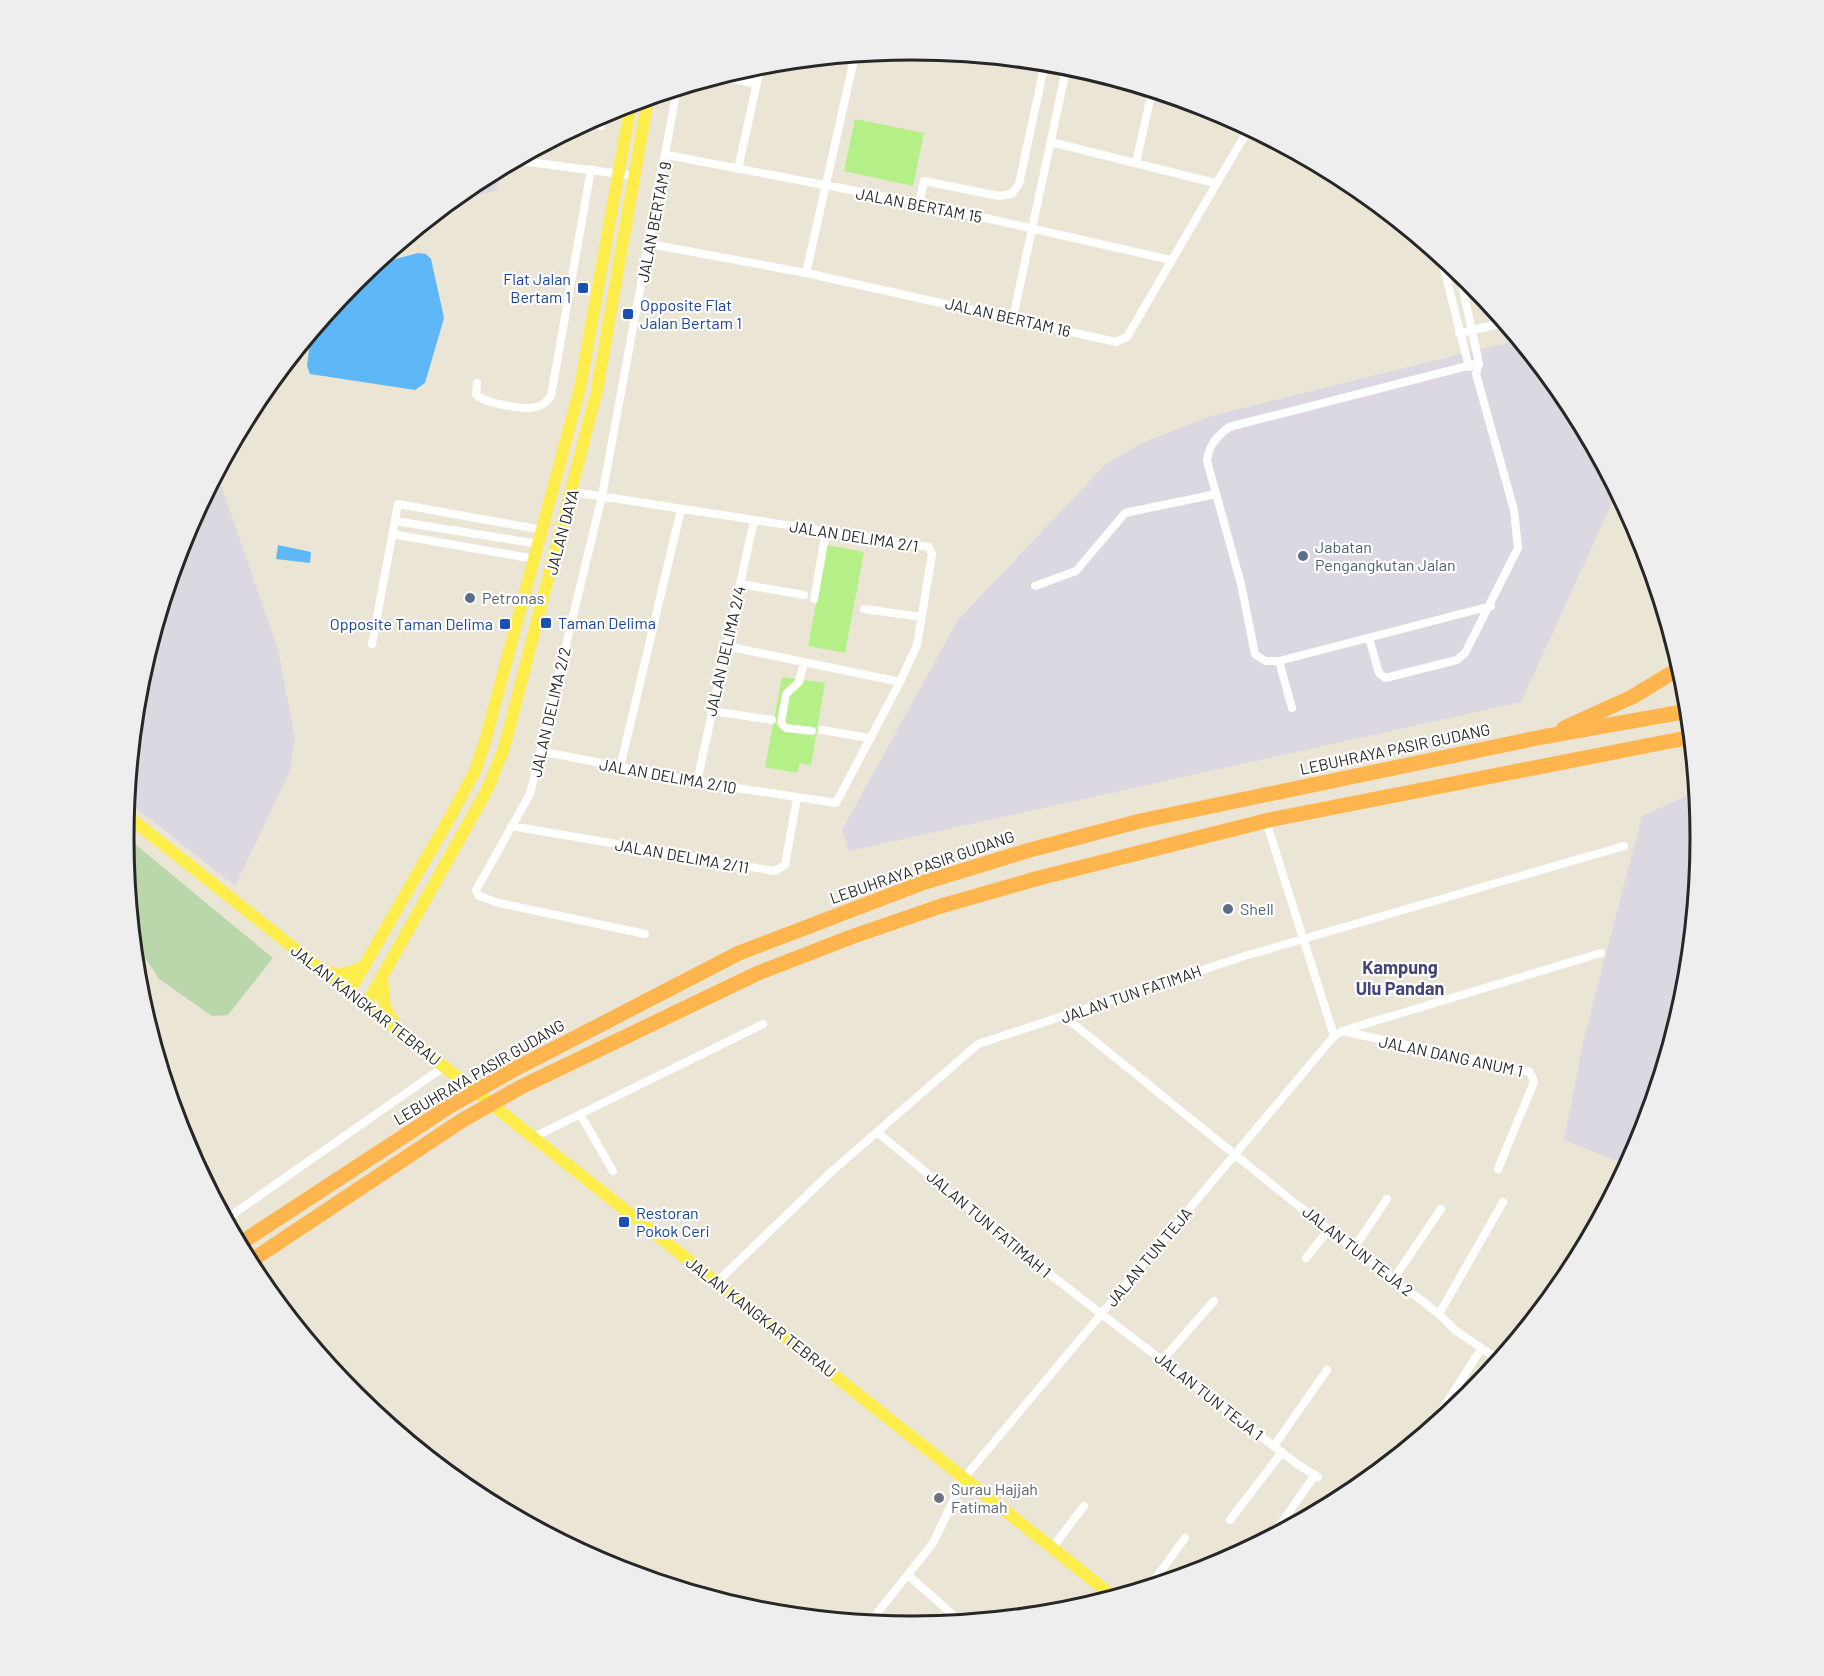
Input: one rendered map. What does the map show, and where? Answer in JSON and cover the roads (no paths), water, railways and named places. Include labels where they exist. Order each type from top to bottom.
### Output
[{"type":"highway","points":[[1542,737],[1632,697],[1672,673]]},
{"type":"highway","name":"LEBUHRAYA PASIR GUDANG","points":[[246,1240],[450,1106],[513,1070],[739,952],[922,883],[1030,850],[1140,821],[1542,737],[1679,713]]},
{"type":"highway","name":"LEBUHRAYA PASIR GUDANG","points":[[257,1257],[461,1121],[521,1087],[758,973],[851,937],[941,906],[1027,881],[1266,821],[1683,740]]},
{"type":"main road","name":"JALAN DAYA","points":[[366,1005],[487,790],[504,748],[573,492],[597,390],[647,107]]},
{"type":"main road","name":"JALAN DAYA","points":[[349,992],[453,812],[475,771],[485,741],[580,388],[629,113]]},
{"type":"main road","points":[[453,812],[431,863],[432,867],[440,866],[463,833]]},
{"type":"main road","name":"JALAN KANGKAR TEBRAU","points":[[135,822],[1106,1591]]},
{"type":"main road","points":[[322,971],[342,975],[366,966]]},
{"type":"main road","points":[[382,978],[385,1008],[401,1032]]},
{"type":"street","points":[[806,273],[853,63]]},
{"type":"street","points":[[919,203],[924,181],[999,196],[1012,194],[1019,184],[1042,72]]},
{"type":"street","points":[[738,169],[759,75]]},
{"type":"street","points":[[1013,318],[1064,75]]},
{"type":"street","points":[[739,80],[757,84]]},
{"type":"street","name":"JALAN BERTAM 9","points":[[602,496],[676,97]]},
{"type":"street","points":[[1136,163],[1151,98]]},
{"type":"street","name":"JALAN BERTAM 16","points":[[650,244],[806,273],[1116,342],[1123,340],[1245,135]]},
{"type":"street","points":[[1051,142],[1215,183]]},
{"type":"street","name":"JALAN BERTAM 15","points":[[666,155],[919,203],[1171,260]]},
{"type":"street","points":[[527,162],[636,176]]},
{"type":"street","points":[[477,383],[476,394],[483,401],[531,408],[544,404],[551,396],[591,169]]},
{"type":"street","points":[[1369,638],[1380,675],[1385,678],[1457,660],[1465,653],[1491,606],[1518,548],[1514,510],[1476,374],[1467,365],[1444,271]]},
{"type":"street","points":[[1463,289],[1479,363],[1476,374]]},
{"type":"street","points":[[1459,333],[1497,325]]},
{"type":"street","points":[[1479,363],[1229,427],[1208,448],[1207,461],[1241,584],[1255,654],[1265,661],[1279,661],[1491,606]]},
{"type":"street","name":"JALAN DELIMA 2/1","points":[[573,492],[826,531],[932,550],[917,645],[836,803],[797,798]]},
{"type":"street","points":[[1035,586],[1076,571],[1125,513],[1216,494]]},
{"type":"street","name":"JALAN DELIMA 2/2","points":[[602,496],[530,794],[476,890],[479,896],[499,903],[645,934]]},
{"type":"street","points":[[372,644],[398,504],[543,530]]},
{"type":"street","points":[[620,768],[681,509]]},
{"type":"street","name":"JALAN DELIMA 2/4","points":[[697,782],[754,520]]},
{"type":"street","points":[[395,521],[539,544]]},
{"type":"street","points":[[814,600],[826,531]]},
{"type":"street","points":[[392,534],[535,559]]},
{"type":"street","points":[[740,584],[804,595]]},
{"type":"street","points":[[864,609],[922,617]]},
{"type":"street","points":[[726,646],[900,682]]},
{"type":"street","points":[[1279,661],[1292,708]]},
{"type":"street","points":[[804,662],[799,682],[786,694],[781,725],[786,728],[812,731]]},
{"type":"street","points":[[711,711],[771,720]]},
{"type":"street","points":[[822,730],[869,738]]},
{"type":"street","name":"JALAN DELIMA 2/10","points":[[540,752],[697,782],[797,798]]},
{"type":"street","name":"JALAN DELIMA 2/11","points":[[511,826],[774,871],[785,865],[797,798]]},
{"type":"street","points":[[1266,821],[1304,939],[1338,1033],[1601,953]]},
{"type":"street","name":"JALAN TUN FATIMAH","points":[[717,1282],[831,1172],[978,1044],[1304,939],[1624,846]]},
{"type":"street","name":"JALAN TUN TEJA 2","points":[[1065,1017],[1329,1229],[1439,1314],[1455,1330],[1492,1356]]},
{"type":"street","points":[[534,1137],[763,1024]]},
{"type":"street","name":"JALAN TUN TEJA","points":[[876,1615],[936,1537],[964,1479],[1338,1033]]},
{"type":"street","name":"JALAN DANG ANUM 1","points":[[1338,1033],[1530,1072],[1534,1082],[1498,1169]]},
{"type":"street","points":[[232,1215],[445,1066]]},
{"type":"street","points":[[580,1114],[613,1171]]},
{"type":"street","name":"JALAN TUN FATIMAH 1","points":[[877,1132],[1101,1314]]},
{"type":"street","points":[[1354,1248],[1387,1199]]},
{"type":"street","points":[[1439,1314],[1503,1202]]},
{"type":"street","points":[[1394,1278],[1441,1209]]},
{"type":"street","points":[[1306,1258],[1329,1229]]},
{"type":"street","points":[[1163,1359],[1214,1301]]},
{"type":"street","name":"JALAN TUN TEJA 1","points":[[1101,1314],[1316,1476],[1283,1522]]},
{"type":"street","points":[[1447,1402],[1481,1349]]},
{"type":"street","points":[[1274,1446],[1327,1370]]},
{"type":"street","points":[[1230,1520],[1282,1452]]},
{"type":"street","points":[[1052,1548],[1084,1506]]},
{"type":"street","points":[[1157,1576],[1185,1538]]},
{"type":"street","points":[[908,1575],[952,1614]]},
{"type":"water","points":[[418,253],[426,254],[431,259],[444,318],[425,383],[415,390],[310,374],[307,366],[309,346],[362,288],[392,260]]},
{"type":"water","points":[[278,545],[311,552],[310,563],[276,559]]},
{"type":"place","name":"Flat Jalan Bertam 1","points":[[583,288]]},
{"type":"place","name":"Opposite Flat Jalan Bertam 1","points":[[628,314]]},
{"type":"place","name":"Jabatan Pengangkutan Jalan","points":[[1303,556]]},
{"type":"place","name":"Petronas","points":[[470,598]]},
{"type":"place","name":"Taman Delima","points":[[546,623]]},
{"type":"place","name":"Opposite Taman Delima","points":[[505,624]]},
{"type":"place","name":"Shell","points":[[1228,909]]},
{"type":"place","name":"Restoran Pokok Ceri","points":[[624,1222]]},
{"type":"place","name":"Surau Hajjah Fatimah","points":[[939,1498]]},
{"type":"district","name":"Kampung Ulu Pandan","points":[[1400,978]]}]
